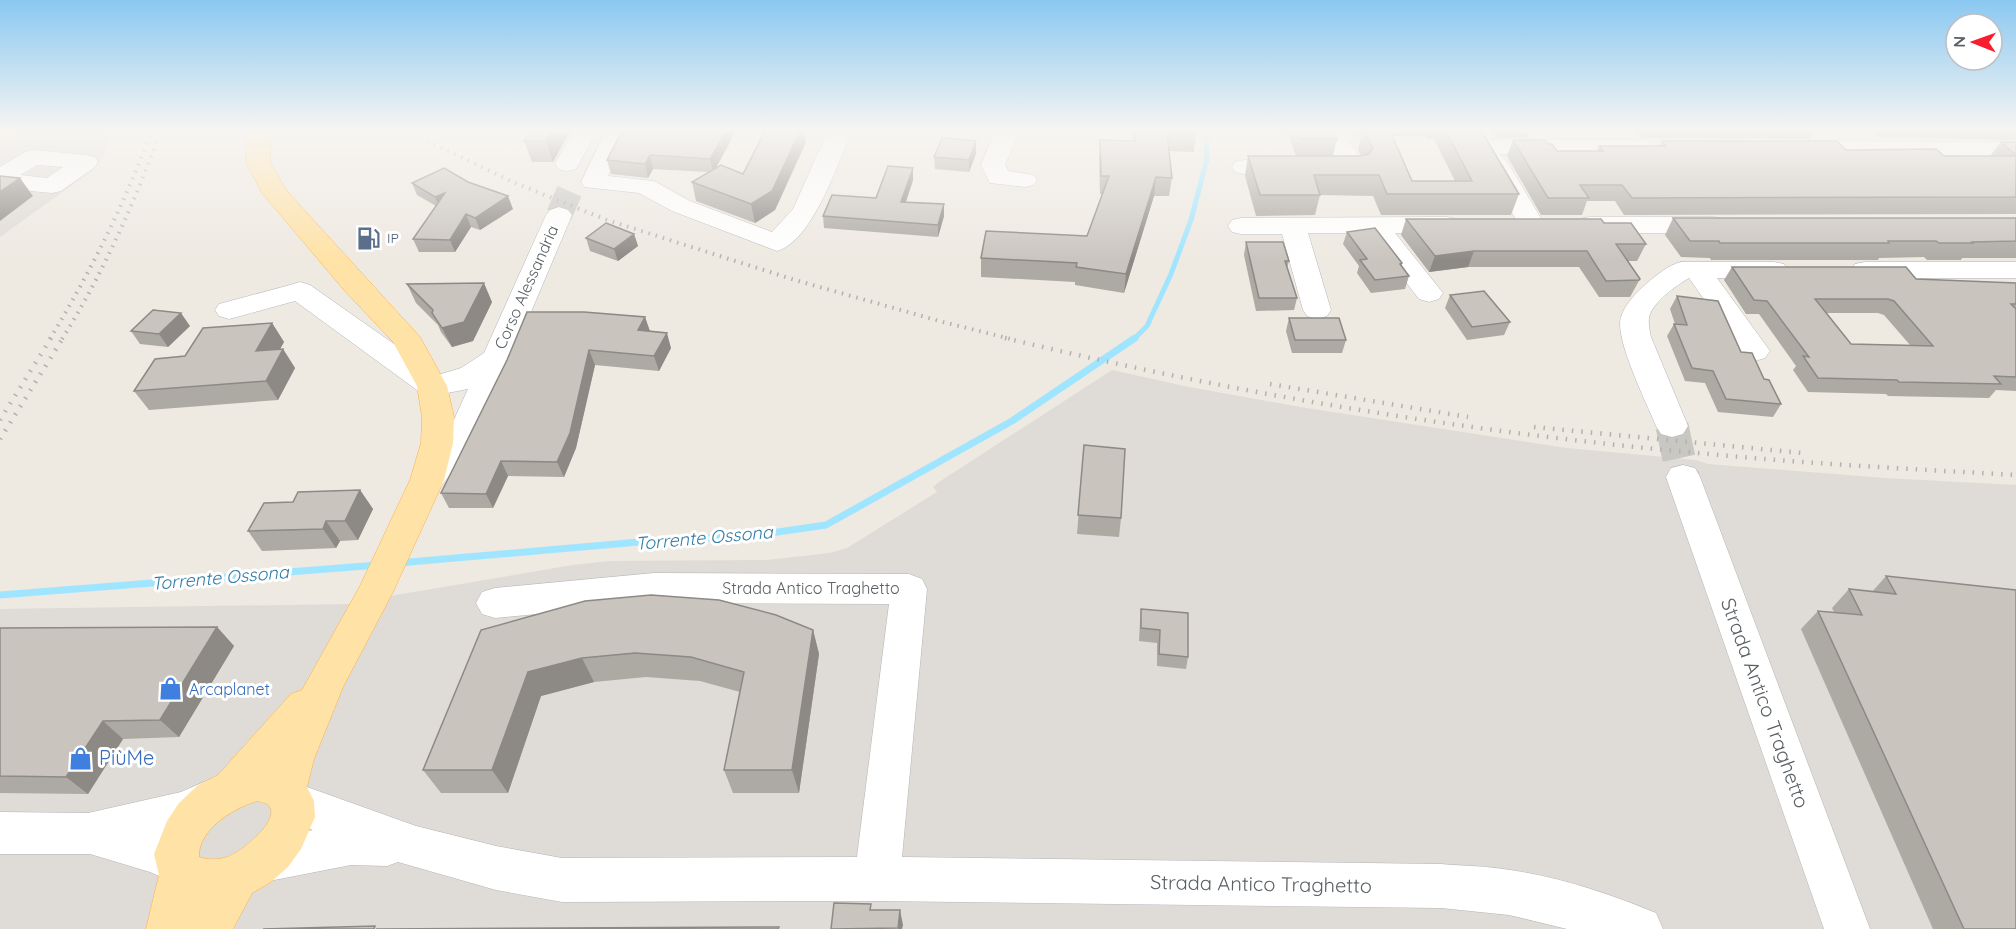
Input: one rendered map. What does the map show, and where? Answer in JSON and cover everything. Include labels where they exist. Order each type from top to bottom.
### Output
[{"type":"main road","points":[[208,929],[250,869],[279,846],[288,831],[293,816],[289,796],[293,759],[325,682],[375,592],[402,535],[427,480],[437,443],[438,417],[432,386],[405,337],[354,284],[275,193],[265,174]]},
{"type":"main road","points":[[169,929],[179,867],[177,848],[182,832],[207,803],[228,790],[325,682]]},
{"type":"main road","points":[[228,790],[258,782],[273,784],[289,796]]},
{"type":"main road","points":[[179,867],[192,880],[204,883],[250,869]]},
{"type":"street","points":[[597,174],[593,182],[645,186],[681,206],[777,243],[805,211],[821,174]]},
{"type":"street","points":[[997,174],[999,178],[1025,180]]},
{"type":"street","points":[[1511,174],[1552,225]]},
{"type":"street","name":"Corso Alessandria","points":[[427,480],[461,441],[558,215]]},
{"type":"street","points":[[1241,226],[1733,225]]},
{"type":"street","points":[[1293,226],[1317,310]]},
{"type":"street","points":[[1376,226],[1429,293]]},
{"type":"street","points":[[1672,426],[1635,338],[1633,320],[1646,300],[1681,270],[1803,270]]},
{"type":"street","points":[[1697,270],[1755,351]]},
{"type":"street","points":[[1839,270],[2016,270]]},
{"type":"street","points":[[229,310],[300,291],[432,386]]},
{"type":"street","name":"Corso Alessandria","points":[[432,386],[454,384],[472,377],[494,360]]},
{"type":"street","name":"Strada Antico Traghetto","points":[[1683,477],[1840,923]]},
{"type":"street","name":"Strada Antico Traghetto","points":[[495,603],[654,588],[909,589],[877,879]]},
{"type":"street","points":[[0,833],[88,834],[184,811],[228,790]]},
{"type":"street","name":"Strada Antico Traghetto","points":[[289,796],[416,848],[496,868],[562,880],[877,879],[1441,886],[1509,892],[1544,899],[1640,929]]},
{"type":"street","points":[[88,834],[154,852],[179,867]]},
{"type":"street","name":"Strada Antico Traghetto","points":[[250,869],[351,844],[416,848]]},
{"type":"shaded area","points":[[0,174],[87,174],[0,237]]},
{"type":"shaded area","points":[[1112,370],[1189,387],[1300,407],[1567,448],[1696,460],[1708,464],[1885,478],[2016,485],[2016,929],[0,929],[0,609],[352,604],[573,565],[609,561],[767,560],[830,553],[847,548],[937,492],[933,487],[939,482]]},
{"type":"building","points":[[430,174],[455,174],[468,182],[508,196],[475,218],[466,214],[450,240],[413,239],[445,193],[435,197],[412,183]]},
{"type":"building","points":[[705,174],[780,174],[772,191],[751,204],[692,182]]},
{"type":"building","points":[[885,174],[911,174],[901,202],[944,204],[938,225],[823,216],[832,195],[876,198]]},
{"type":"building","points":[[1172,174],[1172,178],[1156,177],[1126,274],[1076,267],[1077,263],[981,258],[986,231],[1087,236],[1109,176],[1101,176]]},
{"type":"building","points":[[1254,174],[1409,174],[1412,181],[1472,181],[1469,174],[1507,174],[1519,194],[1387,194],[1379,175],[1314,175],[1320,195],[1260,195]]},
{"type":"building","points":[[1534,174],[2016,174],[2016,197],[1632,198],[1622,185],[1580,185],[1589,198],[1548,198]]},
{"type":"building","points":[[0,176],[20,178],[0,192]]},
{"type":"building","points":[[1673,218],[2016,218],[2016,241],[1720,243],[1719,241],[1690,241]]},
{"type":"building","points":[[1406,219],[1601,219],[1604,223],[1631,223],[1646,244],[1616,244],[1640,279],[1606,281],[1587,251],[1474,251],[1435,256]]},
{"type":"building","points":[[606,223],[634,234],[614,249],[586,238]]},
{"type":"building","points":[[1375,228],[1402,263],[1400,264],[1409,276],[1375,280],[1360,260],[1367,259],[1347,232]]},
{"type":"building","points":[[1246,242],[1283,242],[1289,261],[1285,261],[1297,298],[1259,298]]},
{"type":"building","points":[[1732,267],[1906,267],[1916,279],[2016,283],[2016,304],[2011,304],[2016,309],[2016,377],[1994,376],[2001,384],[1818,378],[1803,356],[1809,357],[1767,301],[1754,300]],"holes":[[[1815,299],[1888,299],[1894,301],[1933,346],[1851,344]]]},
{"type":"building","points":[[484,283],[464,322],[442,328],[432,313],[433,310],[407,284]]},
{"type":"building","points":[[1484,291],[1510,322],[1472,327],[1450,295]]},
{"type":"building","points":[[1677,296],[1718,301],[1741,352],[1752,353],[1764,379],[1769,380],[1781,404],[1726,399],[1713,371],[1692,368],[1674,324],[1687,325]]},
{"type":"building","points":[[153,310],[181,313],[159,334],[131,331]]},
{"type":"building","points":[[527,312],[584,312],[645,317],[638,330],[667,333],[654,356],[589,350],[570,433],[557,462],[501,461],[486,494],[441,493],[507,360]]},
{"type":"building","points":[[1289,318],[1339,318],[1346,340],[1295,340]]},
{"type":"building","points":[[272,323],[256,351],[283,349],[266,381],[134,391],[155,359],[185,356],[203,328]]},
{"type":"building","points":[[1084,445],[1125,449],[1121,518],[1078,515]]},
{"type":"building","points":[[360,490],[345,521],[326,521],[323,529],[248,531],[264,503],[293,502],[298,492]]},
{"type":"building","points":[[1886,576],[2016,590],[2016,929],[1964,929],[1818,611],[1862,615],[1849,589],[1896,594]]},
{"type":"building","points":[[651,595],[719,600],[776,615],[813,630],[792,770],[724,770],[744,672],[691,657],[635,653],[582,658],[528,672],[492,770],[423,770],[481,630],[585,601]]},
{"type":"building","points":[[1141,609],[1188,613],[1188,657],[1159,654],[1160,630],[1141,628]]},
{"type":"building","points":[[217,627],[160,720],[103,721],[66,777],[0,776],[0,628]]},
{"type":"building","points":[[834,903],[871,904],[870,910],[900,910],[898,928],[831,929]]},
{"type":"building","points":[[375,926],[374,929],[263,929]]},
{"type":"building","points":[[779,927],[778,929],[376,929]]},
{"type":"waterway","name":"Torrente Ossona","points":[[1135,338],[1147,326],[1171,274],[1191,220],[1203,174]]},
{"type":"waterway","name":"Torrente Ossona","points":[[398,563],[639,542],[757,535],[826,525],[1012,421],[1135,338]]},
{"type":"waterway","name":"Torrente Ossona","points":[[0,595],[378,565]]},
{"type":"tunnel","points":[[559,215],[574,181]]},
{"type":"tunnel","points":[[1672,426],[1683,477]]},
{"type":"railway","points":[[50,339],[106,237],[134,174]]},
{"type":"railway","points":[[62,339],[117,238],[144,174]]},
{"type":"railway","points":[[497,174],[607,220],[795,280],[1011,339]]},
{"type":"railway","points":[[0,420],[51,338]]},
{"type":"railway","points":[[0,439],[63,338]]},
{"type":"railway","points":[[1005,338],[1179,377],[1443,423],[1747,458],[2016,475]]},
{"type":"railway","points":[[1270,384],[1468,417]]},
{"type":"railway","points":[[1534,427],[1802,453]]},
{"type":"place","name":"IP","points":[[369,238]]},
{"type":"place","name":"Arcaplanet","points":[[171,689]]},
{"type":"place","name":"PiùMe","points":[[81,758]]}]
